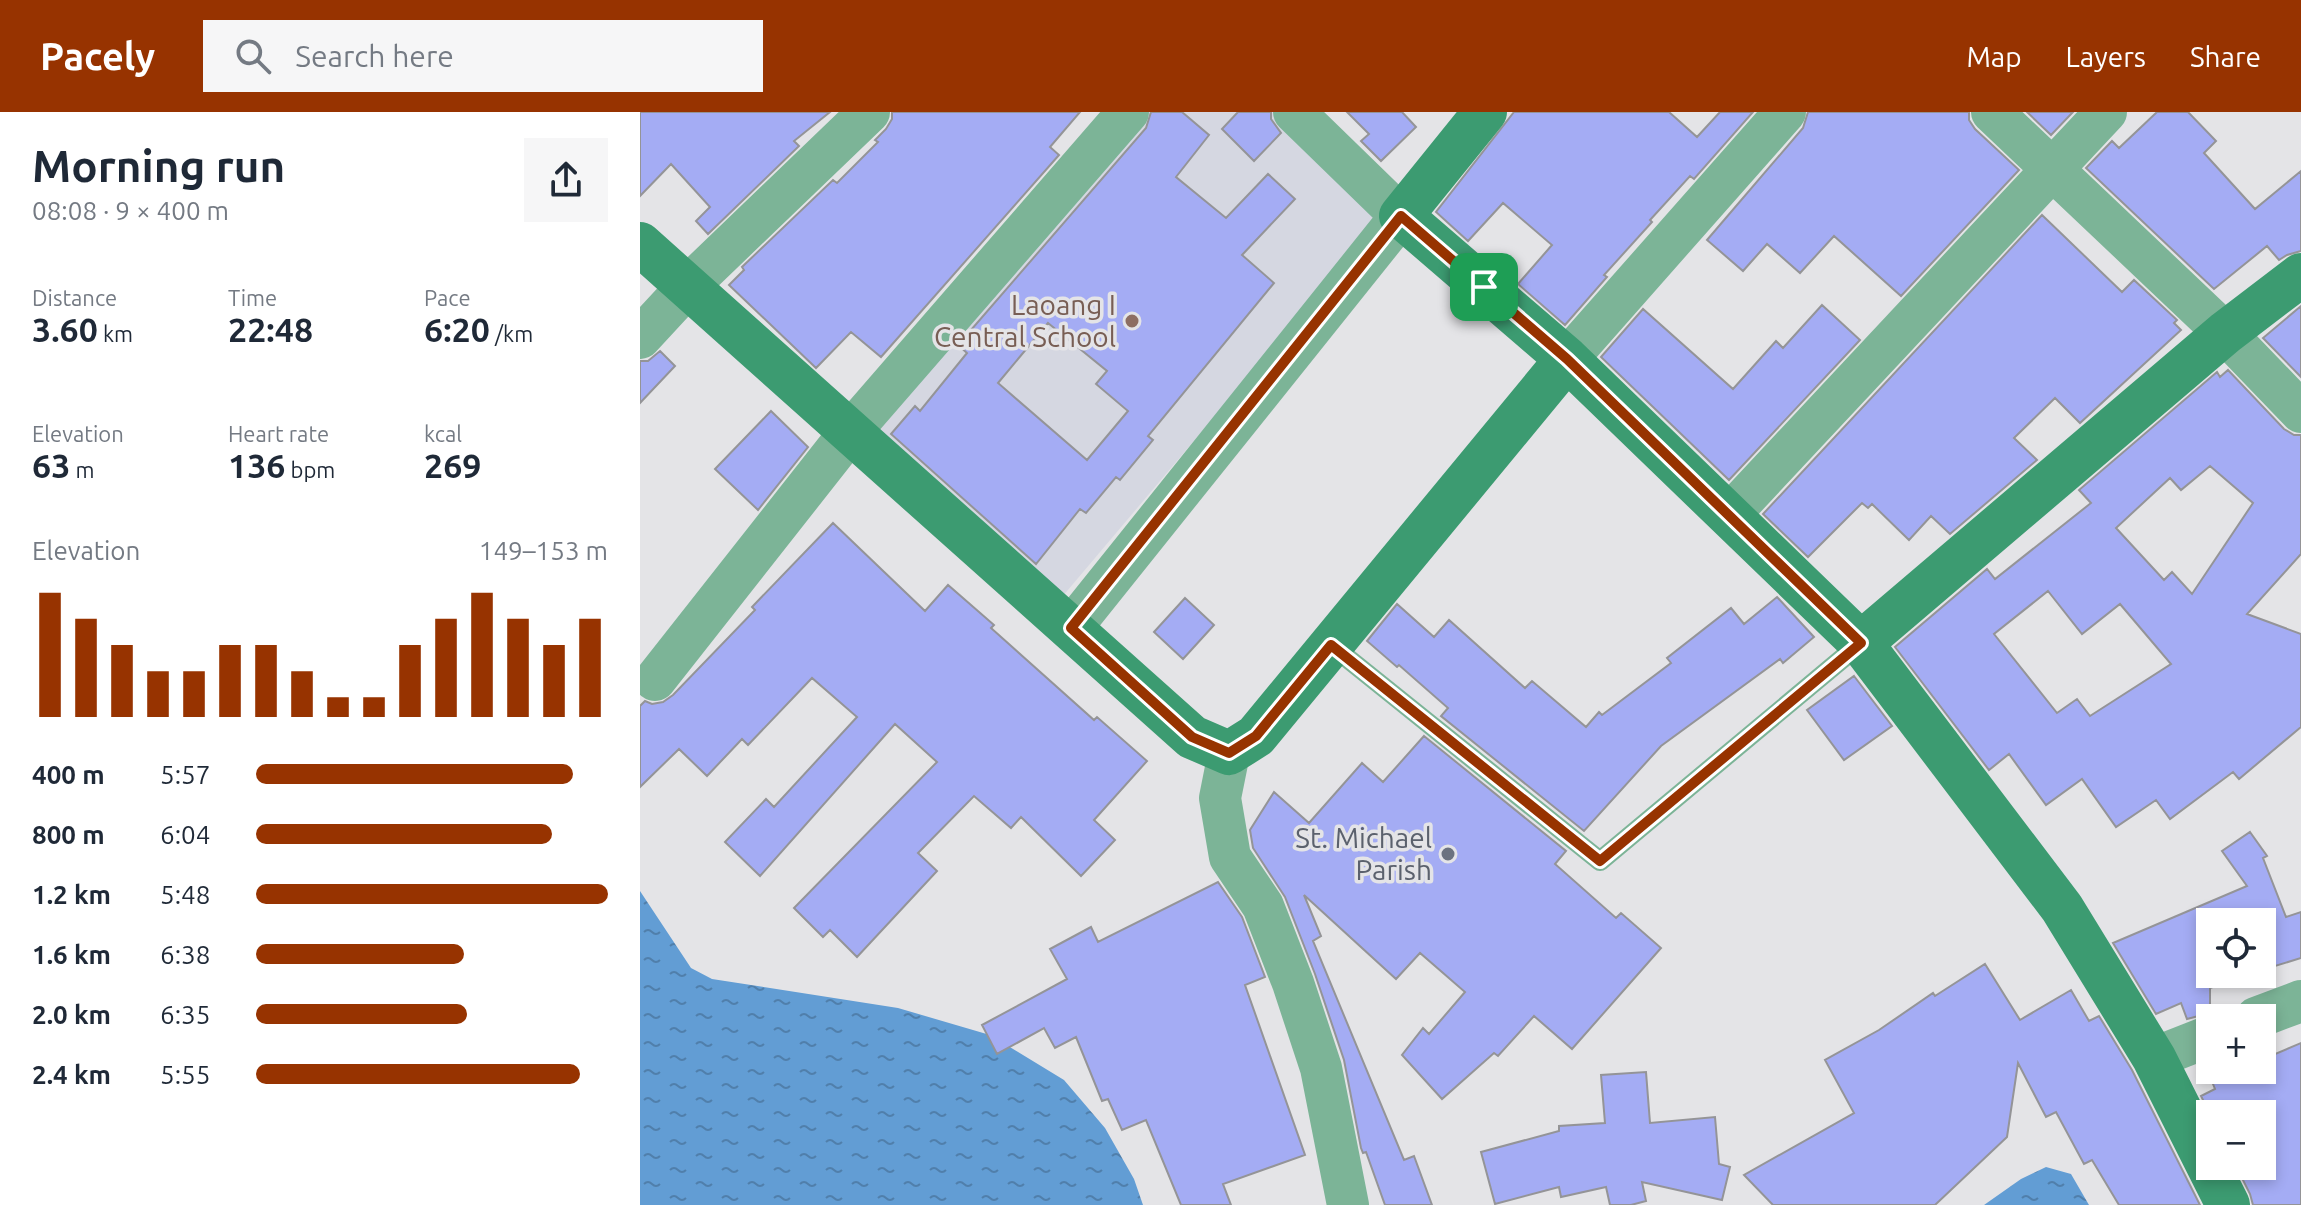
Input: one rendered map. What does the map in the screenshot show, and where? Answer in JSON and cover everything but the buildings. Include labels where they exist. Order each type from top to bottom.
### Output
[{"type":"street","points":[[640,338],[689,285],[869,112]]},
{"type":"street","points":[[655,680],[851,431],[1128,112]]},
{"type":"street","points":[[1294,112],[1401,216],[1567,359],[1861,643],[2062,908],[2154,1058],[2228,1205]]},
{"type":"street","points":[[1071,628],[1485,112]]},
{"type":"street","points":[[1348,1205],[1321,1068],[1293,983],[1263,906],[1230,857],[1220,798],[1229,753],[1256,736],[1567,359],[1785,112]]},
{"type":"street","points":[[1992,112],[2225,333],[2301,412]]},
{"type":"street","points":[[1729,515],[2106,112]]},
{"type":"street","points":[[640,244],[1192,737],[1229,753]]},
{"type":"street","points":[[1861,643],[2225,333],[2301,275]]},
{"type":"street","points":[[2276,1010],[2301,1001]]},
{"type":"street","points":[[2154,1058],[2196,1042]]},
{"type":"lane","points":[[1331,645],[1600,861],[1861,643]]},
{"type":"shaded area","name":"Laoang I Central School","points":[[1145,112],[1286,112],[1389,210],[1062,597],[875,432]]},
{"type":"water","points":[[640,891],[691,968],[712,979],[898,1008],[990,1035],[1064,1080],[1105,1128],[1134,1179],[1143,1205],[640,1205]]},
{"type":"water","points":[[2046,1167],[2071,1174],[2089,1205],[1984,1205],[2021,1179]]},
{"type":"place","name":"Laoang I Central School","points":[[1132,321]]},
{"type":"place","name":"St. Michael Parish","points":[[1448,854]]},
{"type":"route","points":[[1401,216],[1484,287],[1567,359],[1861,643],[1600,861],[1331,645],[1256,736],[1229,753],[1192,737],[1071,628],[1401,216]]}]
